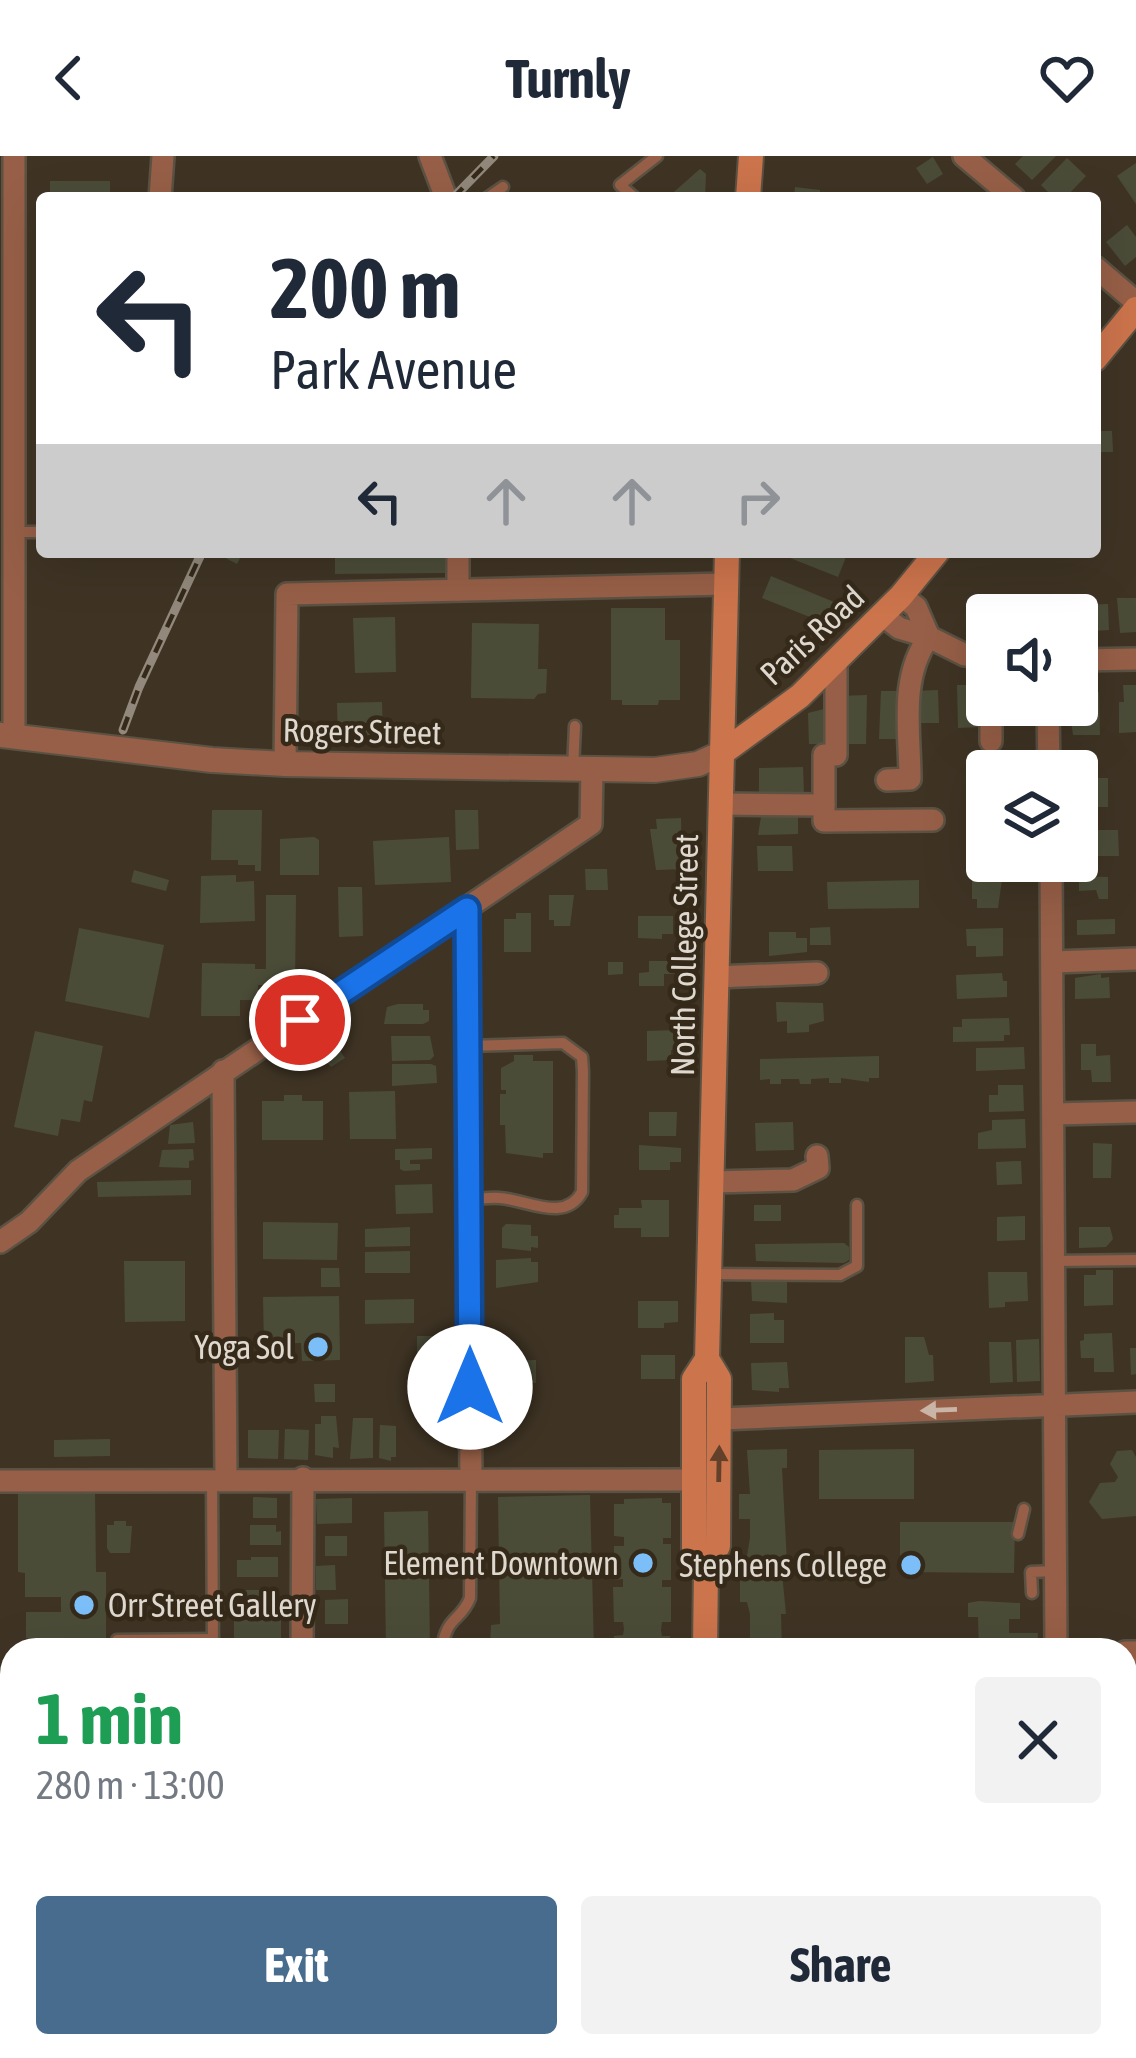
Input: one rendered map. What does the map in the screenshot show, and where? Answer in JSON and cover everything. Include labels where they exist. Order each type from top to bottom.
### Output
[{"type":"main road","points":[[749,192],[752,156]]},
{"type":"main road","points":[[1101,350],[1136,305]]},
{"type":"main road","name":"North College Street","points":[[706,1568],[694,1548],[694,1379],[707,1359],[727,558]]},
{"type":"main road","name":"Paris Road","points":[[722,753],[800,696],[901,596],[932,558]]},
{"type":"main road","name":"North College Street","points":[[705,1638],[706,1568],[718,1546],[720,1419],[719,1379],[707,1359]]},
{"type":"street","points":[[7,735],[14,156]]},
{"type":"street","points":[[160,192],[163,156]]},
{"type":"street","points":[[964,156],[1007,192]]},
{"type":"street","points":[[437,161],[445,192]]},
{"type":"street","points":[[1101,273],[1136,305]]},
{"type":"street","points":[[458,558],[458,590]]},
{"type":"street","points":[[285,764],[287,594],[726,584]]},
{"type":"street","points":[[901,596],[916,607],[929,637]]},
{"type":"street","points":[[882,615],[899,628],[966,655]]},
{"type":"street","points":[[887,780],[910,779],[909,678],[917,652],[929,637]]},
{"type":"street","points":[[1098,659],[1136,659]]},
{"type":"street","points":[[836,661],[836,755],[824,755],[824,821],[933,820]]},
{"type":"street","points":[[991,726],[991,741]]},
{"type":"street","name":"Rogers Street","points":[[7,735],[285,764],[655,770],[698,764],[722,753]]},
{"type":"street","points":[[0,1242],[29,1222],[78,1171],[591,824],[583,769]]},
{"type":"street","points":[[721,804],[824,806]]},
{"type":"street","points":[[1051,882],[1056,1638]]},
{"type":"street","points":[[467,909],[471,1479]]},
{"type":"street","points":[[1053,962],[1136,959]]},
{"type":"street","points":[[716,977],[817,972]]},
{"type":"street","points":[[219,1479],[223,1071]]},
{"type":"street","points":[[1053,1114],[1136,1112]]},
{"type":"street","points":[[712,1182],[793,1180],[818,1168],[817,1156]]},
{"type":"street","points":[[720,1419],[1135,1404]]},
{"type":"street","points":[[302,1638],[303,1478]]},
{"type":"street","points":[[0,1481],[471,1479],[570,1487],[694,1480]]},
{"type":"lane","points":[[628,192],[620,185],[657,156]]},
{"type":"lane","points":[[495,192],[502,187]]},
{"type":"lane","points":[[13,532],[36,532]]},
{"type":"lane","points":[[575,725],[583,769]]},
{"type":"lane","points":[[468,1046],[563,1043],[581,1057],[584,1071],[579,1200],[561,1209],[501,1198],[469,1199]]},
{"type":"lane","points":[[710,1274],[840,1275],[856,1266],[857,1205]]},
{"type":"lane","points":[[1054,1261],[1136,1260]]},
{"type":"lane","points":[[213,1638],[219,1479]]},
{"type":"lane","points":[[443,1638],[444,1629],[470,1598],[471,1479]]},
{"type":"lane","points":[[1018,1534],[1024,1509]]},
{"type":"lane","points":[[1031,1556],[1032,1593]]},
{"type":"lane","points":[[1031,1572],[1056,1571]]},
{"type":"building","points":[[1023,156],[1056,156],[1032,180],[1015,164]]},
{"type":"building","points":[[933,157],[943,174],[927,184],[916,168]]},
{"type":"building","points":[[1067,158],[1086,176],[1071,192],[1048,192],[1041,185]]},
{"type":"building","points":[[1136,163],[1136,204],[1117,176]]},
{"type":"building","points":[[700,169],[706,174],[705,192],[674,192]]},
{"type":"building","points":[[50,181],[110,181],[110,192],[50,192]]},
{"type":"building","points":[[1127,225],[1136,237],[1136,257],[1125,266],[1106,242]]},
{"type":"building","points":[[1101,431],[1112,431],[1113,452],[1101,452]]},
{"type":"building","points":[[335,558],[445,558],[446,573],[335,574]]},
{"type":"building","points":[[790,558],[846,558],[838,577]]},
{"type":"building","points":[[771,576],[834,602],[825,623],[762,598]]},
{"type":"building","points":[[1117,598],[1136,598],[1136,632],[1120,633]]},
{"type":"building","points":[[1098,604],[1108,604],[1109,630],[1098,631]]},
{"type":"building","points":[[611,608],[665,608],[665,640],[680,640],[680,700],[622,705],[622,700],[611,700]]},
{"type":"building","points":[[395,617],[396,672],[355,673],[353,618]]},
{"type":"building","points":[[472,623],[539,624],[538,669],[547,669],[546,693],[534,699],[471,698]]},
{"type":"building","points":[[957,685],[966,685],[966,726],[981,727],[958,728]]},
{"type":"building","points":[[1123,685],[1136,685],[1136,732],[1119,733]]},
{"type":"building","points":[[938,690],[939,723],[913,723],[913,691]]},
{"type":"building","points":[[881,691],[901,691],[905,739],[879,739]]},
{"type":"building","points":[[1099,692],[1100,735],[1073,735],[1072,726],[1098,726]]},
{"type":"building","points":[[867,695],[866,744],[844,744],[840,696]]},
{"type":"building","points":[[382,702],[383,738],[338,739],[337,703]]},
{"type":"building","points":[[824,709],[829,713],[832,744],[809,744],[808,713]]},
{"type":"building","points":[[803,767],[804,794],[759,795],[759,768]]},
{"type":"building","points":[[1098,778],[1108,778],[1108,807],[1098,807]]},
{"type":"building","points":[[212,810],[262,810],[261,871],[255,871],[255,865],[238,865],[238,860],[211,860]]},
{"type":"building","points":[[455,810],[478,810],[479,849],[456,850]]},
{"type":"building","points":[[798,810],[798,834],[758,835],[762,811]]},
{"type":"building","points":[[681,818],[682,869],[656,870],[650,829],[657,829],[656,819]]},
{"type":"building","points":[[1098,830],[1118,830],[1119,856],[1098,856]]},
{"type":"building","points":[[449,837],[451,882],[375,885],[373,841]]},
{"type":"building","points":[[280,839],[319,840],[319,875],[280,875]]},
{"type":"building","points":[[757,846],[792,846],[793,871],[758,871]]},
{"type":"building","points":[[585,869],[607,869],[608,890],[586,890]]},
{"type":"building","points":[[134,870],[169,880],[166,891],[131,882]]},
{"type":"building","points":[[236,875],[236,882],[254,881],[255,921],[200,923],[201,876]]},
{"type":"building","points":[[1108,877],[1108,899],[1099,899],[1096,890],[1079,891],[1079,882]]},
{"type":"building","points":[[919,880],[919,908],[828,909],[827,882]]},
{"type":"building","points":[[972,882],[1002,882],[998,908],[977,908],[977,899],[972,899]]},
{"type":"building","points":[[338,887],[362,887],[363,936],[339,937]]},
{"type":"building","points":[[266,895],[296,895],[295,986],[258,985],[258,1000],[240,1000],[240,1016],[201,1016],[202,963],[255,964],[255,969],[266,969]]},
{"type":"building","points":[[549,895],[574,895],[570,926],[554,926],[554,920],[549,920]]},
{"type":"building","points":[[516,913],[531,913],[531,952],[504,952],[504,919],[516,919]]},
{"type":"building","points":[[638,916],[673,916],[673,934],[662,934],[662,939],[638,938]]},
{"type":"building","points":[[1115,919],[1115,934],[1077,935],[1077,920]]},
{"type":"building","points":[[830,927],[831,945],[810,945],[810,928]]},
{"type":"building","points":[[79,928],[164,945],[149,1018],[65,1001]]},
{"type":"building","points":[[1003,928],[1003,956],[976,957],[976,946],[967,946],[966,929]]},
{"type":"building","points":[[769,932],[796,932],[796,938],[807,938],[807,952],[769,956]]},
{"type":"building","points":[[649,961],[675,961],[675,974],[664,974],[664,986],[639,986],[639,973],[649,972]]},
{"type":"building","points":[[608,962],[623,962],[623,974],[608,975]]},
{"type":"building","points":[[1002,973],[1007,997],[957,999],[956,975]]},
{"type":"building","points":[[1101,974],[1101,978],[1109,977],[1110,998],[1075,999],[1075,978]]},
{"type":"building","points":[[776,1002],[823,1003],[824,1021],[809,1025],[809,1032],[787,1033],[787,1021],[777,1022]]},
{"type":"building","points":[[423,1004],[423,1010],[429,1010],[429,1021],[384,1024],[387,1007]]},
{"type":"building","points":[[1009,1018],[1010,1035],[1004,1035],[1004,1041],[953,1042],[953,1027],[962,1027],[962,1019]]},
{"type":"building","points":[[324,1028],[345,1058],[331,1067],[310,1041]]},
{"type":"building","points":[[676,1030],[671,1060],[647,1061],[647,1031]]},
{"type":"building","points":[[35,1031],[103,1046],[92,1102],[84,1100],[80,1122],[61,1119],[58,1136],[14,1127]]},
{"type":"building","points":[[391,1036],[430,1036],[434,1056],[392,1061]]},
{"type":"building","points":[[1081,1044],[1096,1044],[1096,1056],[1110,1055],[1111,1082],[1092,1082],[1091,1070],[1081,1070]]},
{"type":"building","points":[[1024,1047],[1025,1069],[976,1071],[976,1048]]},
{"type":"building","points":[[514,1055],[553,1061],[553,1153],[543,1153],[543,1158],[506,1153],[505,1125],[500,1125],[500,1094],[506,1094],[501,1090],[501,1068],[514,1061]]},
{"type":"building","points":[[879,1056],[879,1078],[869,1078],[869,1082],[841,1078],[841,1083],[829,1083],[829,1078],[811,1079],[811,1084],[781,1079],[781,1084],[770,1084],[770,1079],[760,1080],[760,1059]]},
{"type":"building","points":[[392,1064],[436,1066],[437,1083],[392,1086]]},
{"type":"building","points":[[998,1085],[1023,1085],[1024,1111],[989,1112],[989,1095],[998,1095]]},
{"type":"building","points":[[395,1091],[396,1139],[350,1139],[349,1092]]},
{"type":"building","points":[[284,1095],[323,1101],[323,1140],[262,1140],[262,1101],[284,1101]]},
{"type":"building","points":[[649,1112],[677,1112],[676,1136],[649,1136]]},
{"type":"building","points":[[1025,1119],[1026,1148],[978,1149],[978,1133],[992,1130],[992,1120]]},
{"type":"building","points":[[193,1122],[195,1143],[168,1144],[170,1125]]},
{"type":"building","points":[[793,1122],[794,1150],[756,1151],[755,1123]]},
{"type":"building","points":[[1093,1143],[1112,1144],[1111,1178],[1093,1178]]},
{"type":"building","points":[[639,1145],[681,1148],[681,1162],[670,1162],[670,1170],[639,1170]]},
{"type":"building","points":[[432,1148],[432,1159],[410,1160],[410,1164],[420,1164],[420,1170],[404,1171],[400,1160],[395,1160],[395,1149]]},
{"type":"building","points":[[193,1149],[189,1168],[159,1167],[162,1150]]},
{"type":"building","points":[[1021,1161],[1022,1184],[997,1185],[996,1162]]},
{"type":"building","points":[[191,1180],[191,1195],[98,1197],[97,1182]]},
{"type":"building","points":[[432,1184],[433,1213],[396,1214],[395,1185]]},
{"type":"building","points":[[641,1200],[669,1200],[669,1237],[641,1237],[641,1228],[614,1228],[619,1208],[642,1208]]},
{"type":"building","points":[[754,1205],[781,1205],[781,1221],[754,1221]]},
{"type":"building","points":[[1025,1216],[1025,1240],[997,1241],[997,1217]]},
{"type":"building","points":[[263,1222],[338,1223],[337,1260],[263,1259]]},
{"type":"building","points":[[506,1224],[531,1225],[538,1248],[502,1248]]},
{"type":"building","points":[[410,1227],[410,1246],[365,1247],[365,1229]]},
{"type":"building","points":[[1079,1227],[1110,1227],[1113,1239],[1106,1247],[1079,1248]]},
{"type":"building","points":[[844,1243],[849,1247],[849,1260],[844,1263],[756,1261],[755,1244]]},
{"type":"building","points":[[410,1251],[410,1273],[365,1273],[365,1252]]},
{"type":"building","points":[[531,1258],[538,1262],[538,1282],[496,1288],[496,1260]]},
{"type":"building","points":[[124,1261],[185,1261],[185,1321],[125,1322]]},
{"type":"building","points":[[321,1268],[339,1268],[340,1287],[321,1287]]},
{"type":"building","points":[[1096,1270],[1113,1270],[1113,1305],[1084,1306],[1084,1275],[1096,1275]]},
{"type":"building","points":[[988,1272],[1027,1272],[1028,1301],[989,1308]]},
{"type":"building","points":[[787,1278],[787,1303],[752,1301],[751,1279]]},
{"type":"building","points":[[339,1296],[340,1360],[302,1361],[301,1343],[264,1344],[263,1297]]},
{"type":"building","points":[[414,1299],[414,1323],[365,1324],[365,1300]]},
{"type":"building","points":[[638,1301],[678,1301],[678,1322],[664,1323],[664,1328],[638,1328]]},
{"type":"building","points":[[774,1313],[774,1320],[784,1320],[784,1343],[750,1343],[750,1314]]},
{"type":"building","points":[[1112,1333],[1114,1372],[1094,1372],[1094,1358],[1081,1358],[1080,1341],[1084,1334]]},
{"type":"building","points":[[417,1336],[438,1336],[438,1354],[417,1354]]},
{"type":"building","points":[[905,1337],[924,1337],[933,1355],[934,1381],[905,1383]]},
{"type":"building","points":[[1039,1339],[1040,1381],[1017,1382],[1016,1340]]},
{"type":"building","points":[[989,1342],[1011,1342],[1013,1382],[990,1383]]},
{"type":"building","points":[[1130,1348],[1136,1348],[1136,1374],[1131,1375]]},
{"type":"building","points":[[641,1355],[675,1355],[675,1379],[641,1379]]},
{"type":"building","points":[[536,1360],[536,1383],[499,1383],[499,1377],[494,1377],[494,1363]]},
{"type":"building","points":[[787,1362],[789,1388],[752,1390],[751,1363]]},
{"type":"building","points":[[440,1374],[440,1388],[431,1388],[431,1400],[419,1400],[418,1375]]},
{"type":"building","points":[[314,1384],[335,1384],[335,1402],[315,1402]]},
{"type":"building","points":[[321,1416],[336,1416],[339,1448],[333,1447],[333,1458],[315,1455],[315,1424],[321,1424]]},
{"type":"building","points":[[353,1418],[373,1418],[373,1458],[350,1459]]},
{"type":"building","points":[[380,1425],[396,1426],[396,1457],[391,1461],[379,1458]]},
{"type":"building","points":[[285,1429],[309,1430],[308,1460],[284,1459]]},
{"type":"building","points":[[248,1430],[279,1430],[278,1459],[248,1458]]},
{"type":"building","points":[[110,1439],[110,1456],[54,1457],[54,1440]]},
{"type":"building","points":[[787,1449],[787,1468],[782,1468],[787,1563],[781,1563],[786,1614],[781,1614],[782,1638],[750,1638],[747,1602],[740,1602],[740,1562],[746,1562],[750,1538],[750,1519],[739,1519],[739,1494],[750,1494],[747,1450]]},
{"type":"building","points":[[914,1449],[914,1499],[819,1499],[819,1450]]},
{"type":"building","points":[[1132,1450],[1136,1516],[1102,1519],[1089,1502],[1100,1483],[1115,1482],[1118,1477],[1110,1464],[1117,1451]]},
{"type":"building","points":[[18,1493],[95,1493],[96,1572],[106,1572],[106,1638],[26,1638],[26,1612],[61,1612],[61,1597],[25,1597],[25,1573],[18,1572]]},
{"type":"building","points":[[590,1495],[594,1638],[490,1638],[491,1625],[500,1624],[498,1497]]},
{"type":"building","points":[[253,1497],[277,1498],[277,1518],[253,1518]]},
{"type":"building","points":[[352,1498],[352,1523],[317,1524],[316,1499]]},
{"type":"building","name":"Element Downtown","points":[[662,1498],[662,1503],[671,1503],[671,1538],[663,1538],[663,1544],[671,1544],[671,1580],[662,1580],[662,1587],[671,1587],[671,1622],[662,1622],[661,1630],[662,1636],[670,1638],[614,1638],[623,1635],[624,1629],[623,1622],[614,1622],[613,1587],[623,1587],[623,1579],[614,1580],[614,1546],[624,1546],[624,1537],[614,1536],[614,1504],[624,1504],[624,1499]]},
{"type":"building","points":[[428,1511],[430,1638],[386,1638],[384,1512]]},
{"type":"building","points":[[114,1521],[132,1526],[130,1553],[110,1553],[107,1548],[107,1525]]},
{"type":"building","points":[[900,1522],[1015,1522],[1014,1573],[900,1572]]},
{"type":"building","points":[[250,1525],[276,1525],[281,1545],[250,1545]]},
{"type":"building","points":[[325,1536],[347,1536],[347,1556],[325,1556]]},
{"type":"building","points":[[278,1557],[278,1577],[237,1577],[237,1560]]},
{"type":"building","points":[[335,1565],[336,1590],[316,1590],[316,1566]]},
{"type":"building","points":[[235,1590],[279,1590],[279,1612],[235,1613]]},
{"type":"building","points":[[348,1599],[348,1624],[325,1624],[325,1600]]},
{"type":"building","points":[[968,1603],[1020,1603],[1020,1619],[1009,1619],[1009,1633],[1038,1633],[1038,1638],[979,1638],[978,1617],[968,1617]]},
{"type":"building","points":[[234,1620],[281,1620],[281,1638],[234,1638]]},
{"type":"railway","points":[[459,192],[494,156]]},
{"type":"railway","points":[[123,730],[199,558]]},
{"type":"place","name":"Yoga Sol","points":[[318,1347]]},
{"type":"place","name":"Element Downtown","points":[[643,1563]]},
{"type":"place","name":"Stephens College","points":[[911,1565]]},
{"type":"place","name":"Orr Street Gallery","points":[[84,1605]]},
{"type":"route","points":[[300,1020],[467,909],[470,1387]]}]
